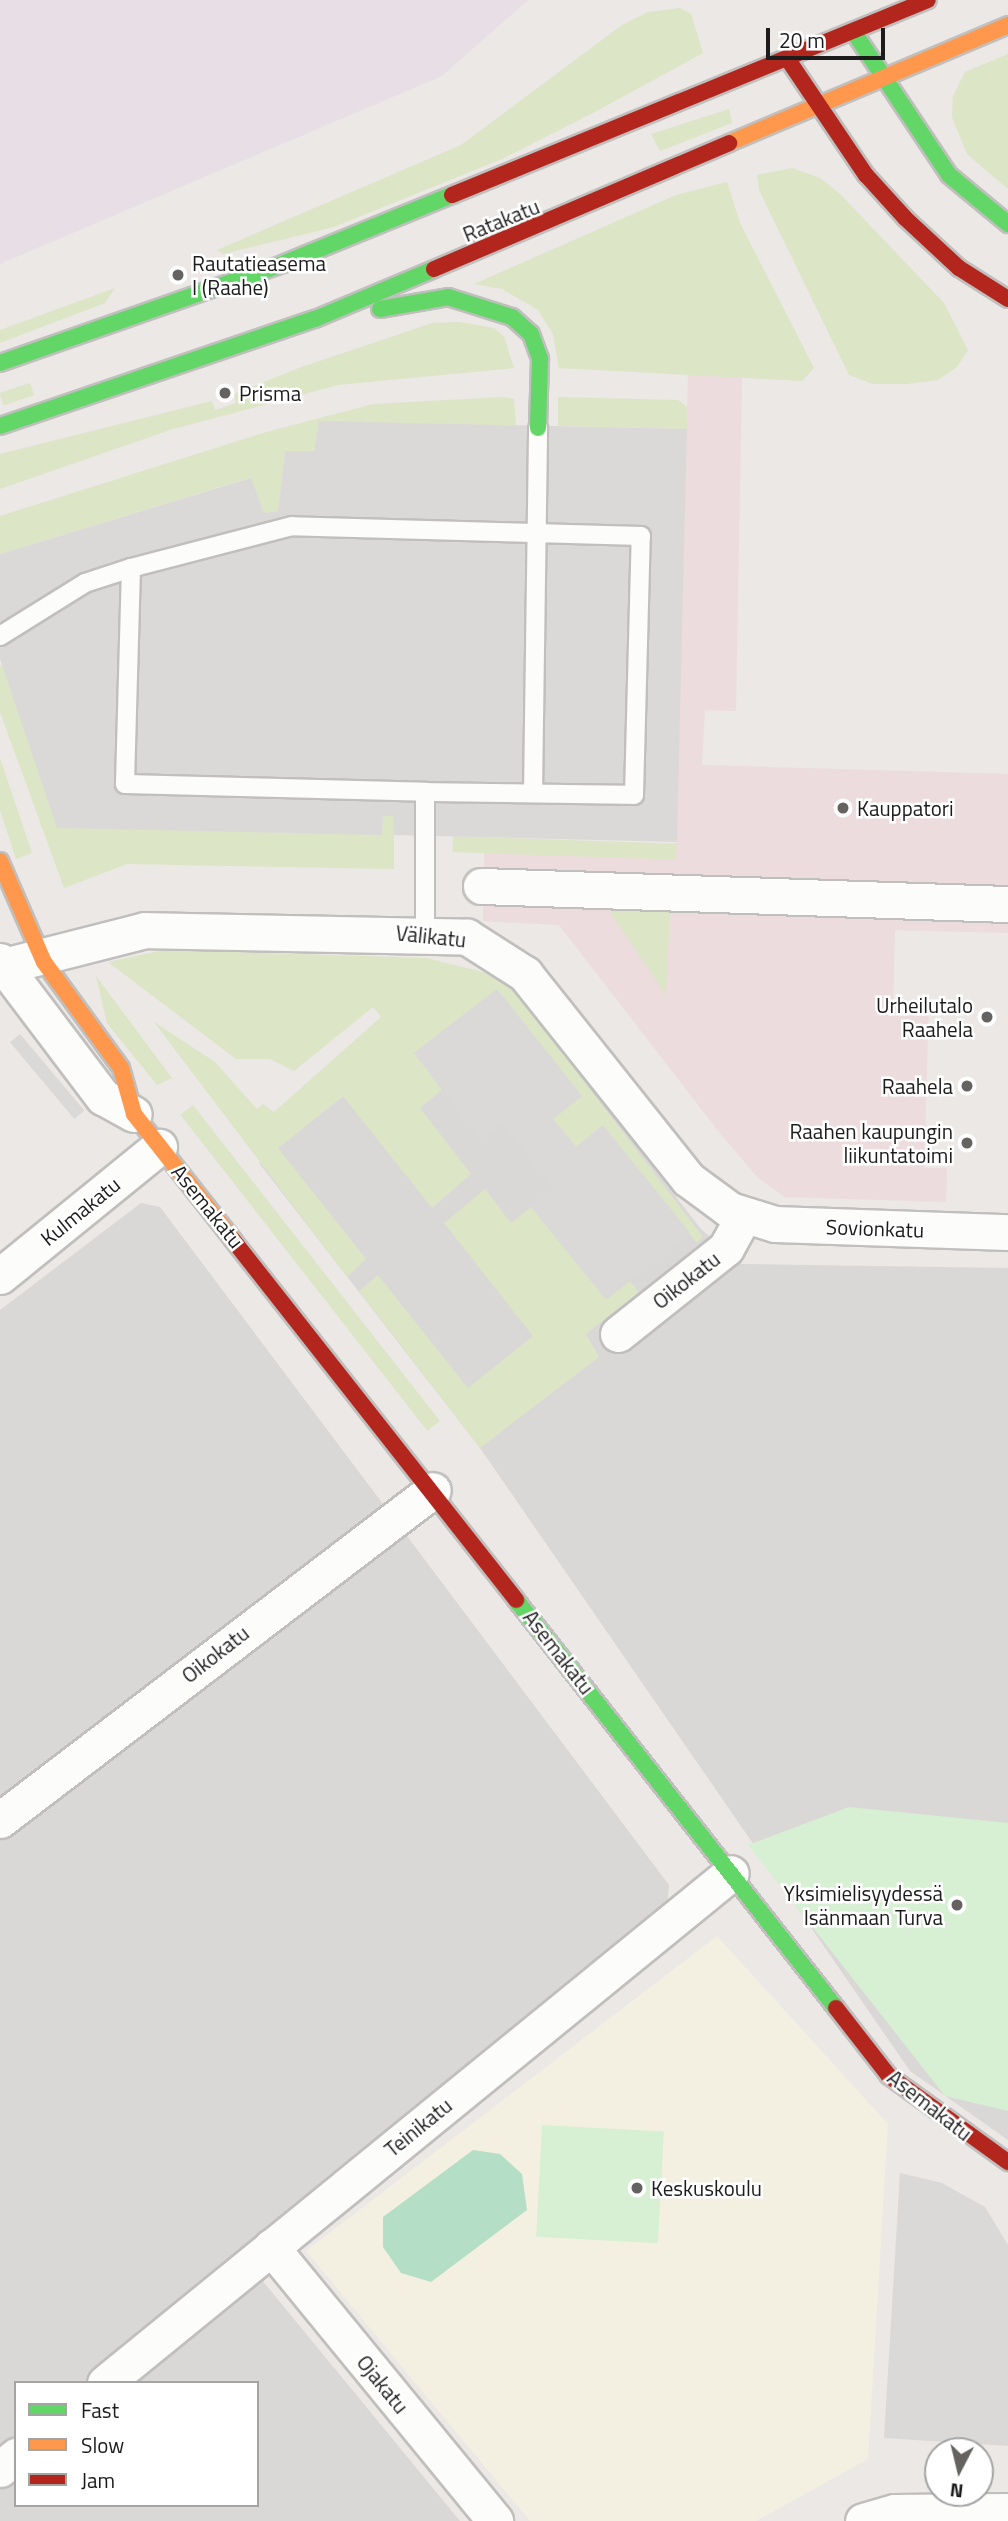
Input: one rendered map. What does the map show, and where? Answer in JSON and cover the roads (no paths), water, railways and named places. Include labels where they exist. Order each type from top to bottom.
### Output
[{"type":"main road","name":"Ratakatu","points":[[0,363],[285,263],[789,61],[928,0]]},
{"type":"main road","name":"Ratakatu","points":[[0,426],[259,339],[820,107],[1008,25]]},
{"type":"main road","points":[[853,31],[962,190],[1008,224]]},
{"type":"main road","points":[[789,61],[820,107],[905,218],[959,268],[1008,299]]},
{"type":"main road","points":[[259,339],[448,297],[484,303],[531,334],[540,359],[538,428]]},
{"type":"main road","name":"Asemakatu","points":[[0,861],[40,956],[121,1068],[134,1114],[159,1147],[433,1490],[889,2076],[1008,2162]]},
{"type":"street","points":[[481,886],[1008,904]]},
{"type":"street","name":"Välikatu","points":[[1,965],[155,929],[425,932],[467,937],[512,963],[688,1178],[743,1216]]},
{"type":"street","name":"Asemakatu","points":[[1,965],[103,1097],[134,1114]]},
{"type":"street","name":"Kulmakatu","points":[[0,1276],[159,1147]]},
{"type":"street","name":"Sovionkatu","points":[[743,1216],[775,1224],[1008,1232]]},
{"type":"street","name":"Oikokatu","points":[[618,1334],[726,1248],[743,1216]]},
{"type":"street","name":"Oikokatu","points":[[0,1820],[433,1490]]},
{"type":"street","name":"Teinikatu","points":[[107,2381],[731,1873]]},
{"type":"street","name":"Ojakatu","points":[[271,2247],[495,2521]]},
{"type":"street","points":[[0,2469],[14,2458]]},
{"type":"street","points":[[863,2521],[895,2512],[1008,2511]]},
{"type":"lane","points":[[533,793],[538,428]]},
{"type":"lane","points":[[0,636],[85,583],[131,568],[292,526],[641,536],[634,795],[125,784],[131,568]]},
{"type":"lane","points":[[425,792],[425,932]]},
{"type":"place","name":"Rautatieasema I (Raahe)","points":[[178,275]]},
{"type":"place","name":"Prisma","points":[[225,393]]},
{"type":"place","name":"Kauppatori","points":[[843,808]]},
{"type":"place","name":"Urheilutalo Raahela","points":[[987,1017]]},
{"type":"place","name":"Raahela","points":[[967,1086]]},
{"type":"place","name":"Raahen kaupungin liikuntatoimi","points":[[967,1143]]},
{"type":"place","name":"Yksimielisyydessä Isänmaan Turva","points":[[957,1905]]},
{"type":"place","name":"Keskuskoulu","points":[[637,2188]]}]
